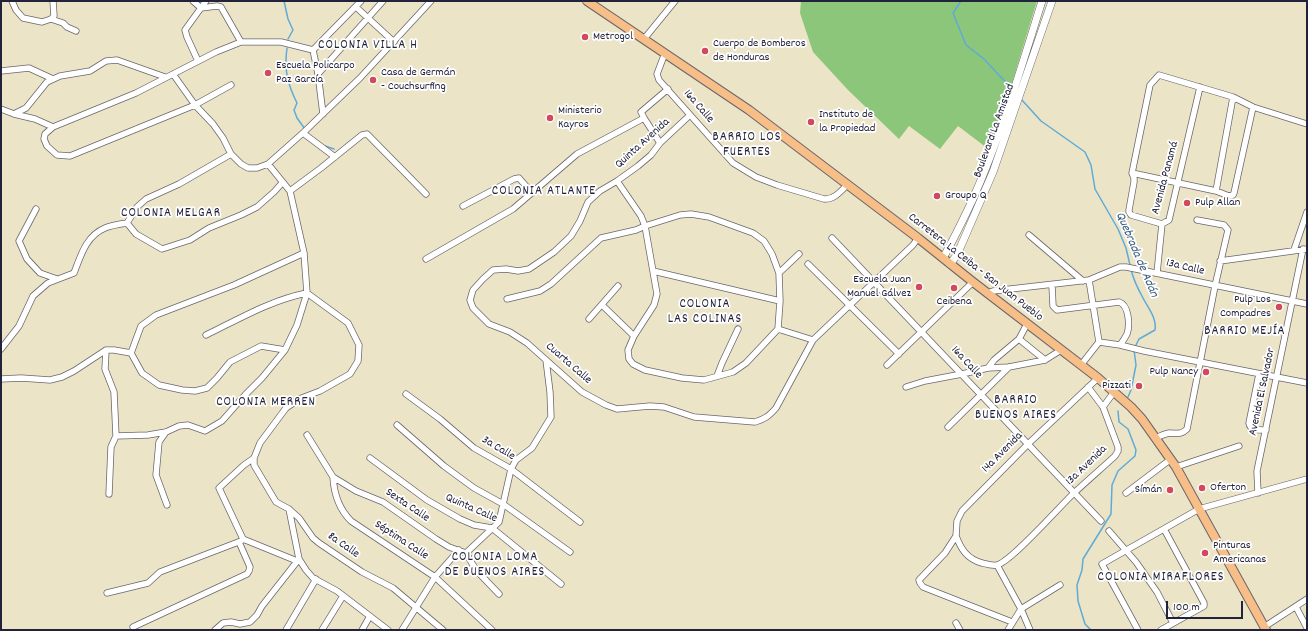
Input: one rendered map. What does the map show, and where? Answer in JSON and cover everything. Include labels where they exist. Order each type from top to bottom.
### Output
[{"type":"main road","name":"Carretera La Ceiba - San Juan Pueblo","points":[[587,1],[749,110],[918,238],[1098,378],[1131,407],[1142,419],[1176,467],[1265,628]]},
{"type":"street","points":[[12,1],[16,10],[23,18],[42,22],[52,19],[63,23],[66,27],[76,31]]},
{"type":"street","points":[[52,19],[54,16],[53,1]]},
{"type":"street","points":[[193,1],[201,8],[221,7],[241,42]]},
{"type":"street","points":[[198,61],[185,30],[206,1]]},
{"type":"street","points":[[313,50],[356,7],[360,1]]},
{"type":"street","points":[[318,74],[383,1]]},
{"type":"street","points":[[173,74],[195,105],[213,124],[223,138],[231,154],[241,164],[248,168],[257,168],[268,164],[309,128],[360,78],[431,1]]},
{"type":"street","points":[[644,39],[675,1]]},
{"type":"street","name":"Boulevard La Amistad","points":[[942,258],[961,225],[986,169],[1012,96],[1042,1]]},
{"type":"street","name":"Boulevard La Amistad","points":[[950,264],[958,251],[993,172],[1052,1]]},
{"type":"street","points":[[356,7],[394,42]]},
{"type":"street","points":[[231,85],[195,105],[70,156],[57,155],[47,146],[44,139],[45,134],[53,127],[136,93],[216,52],[241,42],[281,42],[313,50]]},
{"type":"street","points":[[313,50],[318,74],[323,114]]},
{"type":"street","name":"16a Calle","points":[[665,53],[658,74],[660,80],[734,163],[756,177],[777,185],[830,199],[838,194],[848,184]]},
{"type":"street","points":[[14,114],[26,108],[47,82],[60,76],[90,71],[106,61],[117,60],[165,77]]},
{"type":"street","points":[[1,71],[29,68],[53,79]]},
{"type":"street","points":[[1162,224],[1131,215],[1129,212],[1134,182],[1132,173],[1150,85],[1159,75],[1233,97],[1253,107],[1307,124]]},
{"type":"street","name":"Avenida Panamá","points":[[1157,273],[1162,224],[1169,220],[1200,87]]},
{"type":"street","points":[[660,143],[641,114],[642,110],[668,89]]},
{"type":"street","points":[[1216,191],[1233,97]]},
{"type":"street","points":[[1132,173],[1216,191],[1229,196],[1233,195],[1253,107]]},
{"type":"street","points":[[1,109],[35,119],[53,127]]},
{"type":"street","name":"Quinta Avenida","points":[[470,300],[473,290],[483,278],[493,270],[506,269],[518,271],[529,269],[554,252],[571,236],[580,221],[588,202],[600,190],[617,182],[638,166],[690,115]]},
{"type":"street","points":[[426,259],[513,209],[577,154],[644,118]]},
{"type":"street","points":[[303,133],[335,157]]},
{"type":"street","points":[[290,191],[362,135],[367,134],[426,194]]},
{"type":"street","points":[[1,348],[19,326],[34,296],[48,283],[74,273],[84,247],[93,235],[106,227],[127,223],[137,207],[146,199],[179,184],[231,154]]},
{"type":"street","points":[[116,436],[148,435],[166,432],[179,426],[188,425],[205,431],[222,421],[262,378],[285,350],[297,324],[307,293],[304,253],[290,191],[268,164]]},
{"type":"street","points":[[463,206],[514,179],[519,178],[532,193]]},
{"type":"street","points":[[507,299],[540,291],[551,284],[601,238],[636,230],[645,226],[680,215],[691,214],[709,217],[731,224],[753,233],[764,241],[772,254],[779,273],[780,301],[778,329],[746,363],[732,372],[704,380],[682,378],[645,370],[633,364],[629,359],[628,350],[634,336],[654,305],[657,294],[645,226],[641,216],[617,182]]},
{"type":"street","points":[[127,223],[136,234],[162,249],[190,240],[209,228],[257,207],[282,183]]},
{"type":"street","points":[[36,209],[19,241],[27,259],[40,273],[57,279]]},
{"type":"street","points":[[1294,250],[1307,212]]},
{"type":"street","points":[[1156,438],[1163,434],[1183,433],[1187,429],[1220,261],[1228,230],[1224,225],[1197,220]]},
{"type":"street","points":[[1029,235],[1086,281],[1093,306],[1099,342],[1081,365]]},
{"type":"street","name":"16a Calle","points":[[832,238],[1101,521]]},
{"type":"street","points":[[778,329],[813,340],[875,282],[913,245],[918,238]]},
{"type":"street","points":[[1220,261],[1305,249]]},
{"type":"street","name":"Avenida El Salvador","points":[[1258,493],[1256,471],[1305,249]]},
{"type":"street","points":[[285,350],[261,346],[230,362],[207,388],[195,391],[159,385],[142,373],[131,353],[141,326],[156,315],[234,285],[304,253]]},
{"type":"street","points":[[779,273],[799,254]]},
{"type":"street","points":[[808,264],[899,354]]},
{"type":"street","name":"13a Calle","points":[[987,293],[1086,281],[1120,267],[1126,267],[1307,304]]},
{"type":"street","points":[[653,271],[780,301]]},
{"type":"street","points":[[888,365],[973,282]]},
{"type":"street","points":[[1052,285],[1053,306],[1057,310],[1119,302],[1123,303],[1126,307],[1128,324],[1127,333],[1120,345]]},
{"type":"street","points":[[589,319],[618,286]]},
{"type":"street","points":[[133,627],[247,574],[250,567],[219,488],[254,458],[260,443],[286,408],[299,399],[320,391],[350,374],[358,361],[359,345],[348,323],[307,293],[274,303],[248,314],[206,336]]},
{"type":"street","name":"Cuarta Calle","points":[[470,300],[473,308],[489,324],[510,332],[527,343],[582,392],[606,405],[617,409],[650,406],[664,407],[694,417],[755,422],[762,420],[768,417],[776,408],[813,340]]},
{"type":"street","points":[[602,305],[634,336]]},
{"type":"street","points":[[988,368],[994,360],[1020,338],[1028,324]]},
{"type":"street","points":[[717,376],[738,329]]},
{"type":"street","points":[[1020,338],[1045,360]]},
{"type":"street","points":[[1099,342],[1307,383]]},
{"type":"street","points":[[1,379],[16,378],[50,380],[62,377],[74,371],[106,350],[131,353]]},
{"type":"street","points":[[106,350],[105,369],[114,392],[116,436],[111,447],[109,494]]},
{"type":"street","points":[[906,387],[925,381],[988,368],[1009,367],[1045,360],[1061,350]]},
{"type":"street","points":[[499,594],[476,570],[466,553],[499,522],[511,469],[516,460],[532,448],[551,417],[546,360]]},
{"type":"street","points":[[948,427],[1009,367]]},
{"type":"street","points":[[1259,374],[1248,423],[1252,429],[1266,430]]},
{"type":"street","name":"14a Avenida","points":[[956,536],[957,521],[962,511],[1028,444],[1098,378]]},
{"type":"street","name":"13a Avenida","points":[[997,565],[1021,547],[1074,493],[1118,453],[1118,447],[1103,407],[1088,387]]},
{"type":"street","points":[[1103,407],[1114,392]]},
{"type":"street","name":"3a Calle","points":[[406,394],[440,419],[474,448],[511,469],[580,522]]},
{"type":"street","points":[[397,425],[444,466],[474,488],[503,504],[570,552]]},
{"type":"street","points":[[166,432],[159,442],[156,474],[167,505]]},
{"type":"street","name":"Sexta Calle","points":[[307,435],[333,477],[356,491],[383,502],[449,547],[466,553]]},
{"type":"street","points":[[1176,467],[1240,446]]},
{"type":"street","name":"8a Calle","points":[[254,458],[254,465],[276,502],[289,509],[299,518],[313,538],[362,572],[393,588],[444,630]]},
{"type":"street","name":"Quinta Calle","points":[[370,458],[427,500],[460,519],[492,528],[561,584]]},
{"type":"street","points":[[1126,493],[1171,459]]},
{"type":"street","name":"Séptima Calle","points":[[333,477],[334,488],[340,508],[348,518],[359,527],[435,577],[487,627],[492,630]]},
{"type":"street","points":[[1138,630],[1102,564],[1199,509],[1307,479]]},
{"type":"street","points":[[289,509],[298,560],[306,570],[316,580],[343,596],[388,630]]},
{"type":"street","points":[[1161,630],[1204,606],[1204,603],[1164,529]]},
{"type":"street","points":[[1109,531],[1126,550],[1157,592],[1173,623]]},
{"type":"street","points":[[956,536],[960,546],[967,556],[976,562],[987,565],[997,565],[1021,609],[1030,630]]},
{"type":"street","points":[[956,536],[945,553],[920,580],[920,584],[923,587],[1012,622]]},
{"type":"street","points":[[107,594],[148,583],[160,572],[241,541],[298,560]]},
{"type":"street","points":[[402,630],[435,577],[459,550]]},
{"type":"street","points":[[215,630],[223,624],[231,622],[240,624],[250,622],[257,615],[262,606],[298,560]]},
{"type":"street","points":[[286,630],[316,580]]},
{"type":"street","points":[[1008,630],[1021,609],[1060,585]]},
{"type":"street","points":[[322,630],[343,596]]},
{"type":"street","points":[[1265,628],[1307,599]]},
{"type":"street","points":[[1296,606],[1307,628]]},
{"type":"street","points":[[362,630],[370,616]]},
{"type":"street","points":[[956,623],[960,630]]},
{"type":"green space","points":[[801,1],[1037,1],[991,151],[958,126],[940,149],[909,126],[899,139],[848,90],[813,52],[800,13]]},
{"type":"waterway","points":[[284,1],[288,19],[293,30],[288,39]]},
{"type":"waterway","name":"Quebrada de Adán","points":[[961,1],[953,13],[966,45],[984,59],[1012,89]]},
{"type":"waterway","points":[[287,48],[287,76],[297,103],[294,110],[297,118],[310,136]]},
{"type":"waterway","name":"Quebrada de Adán","points":[[1021,99],[1041,121],[1085,152],[1091,165],[1095,189],[1118,229],[1126,248],[1130,265]]},
{"type":"waterway","points":[[325,146],[334,149]]},
{"type":"waterway","name":"Quebrada de Adán","points":[[1131,269],[1138,288],[1155,321],[1155,330],[1139,339],[1135,347]]},
{"type":"waterway","name":"Quebrada de Adán","points":[[1128,397],[1131,390],[1136,365],[1134,350]]},
{"type":"waterway","name":"Quebrada de Adán","points":[[1091,630],[1085,624],[1078,601],[1077,585],[1082,570],[1083,559],[1111,514],[1112,485],[1118,471],[1135,456],[1136,450],[1128,429],[1119,422],[1118,411]]},
{"type":"place","name":"Metrogol","points":[[585,37]]},
{"type":"place","name":"Cuerpo de Bomberos de Honduras","points":[[705,51]]},
{"type":"place","name":"Escuela Policarpo Paz García","points":[[268,73]]},
{"type":"place","name":"Casa de Germán - Couchsurfing","points":[[373,80]]},
{"type":"place","name":"Ministerio Kayros","points":[[550,118]]},
{"type":"place","name":"Instituto de la Propiedad","points":[[811,122]]},
{"type":"place","name":"Groupo Q","points":[[937,196]]},
{"type":"place","name":"Pulp Allan","points":[[1187,203]]},
{"type":"place","name":"Escuela Juan Manuel Gálvez","points":[[919,287]]},
{"type":"place","name":"Ceibena","points":[[954,288]]},
{"type":"place","name":"Pulp Los Compadres","points":[[1279,307]]},
{"type":"place","name":"Pulp Nancy","points":[[1206,372]]},
{"type":"place","name":"Pizzati","points":[[1139,386]]},
{"type":"place","name":"Oferton","points":[[1202,488]]},
{"type":"place","name":"Símán","points":[[1170,490]]},
{"type":"place","name":"Pinturas Americanas","points":[[1205,553]]},
{"type":"district","name":"COLONIA VILLA H","points":[[368,46]]},
{"type":"district","name":"BARRIO LOS FUERTES","points":[[747,146]]},
{"type":"district","name":"COLONIA ATLANTE","points":[[544,192]]},
{"type":"district","name":"COLONIA MELGAR","points":[[171,214]]},
{"type":"district","name":"COLONIA LAS COLINAS","points":[[705,312]]},
{"type":"district","name":"BARRIO MEJÍA","points":[[1245,332]]},
{"type":"district","name":"COLONIA MERREN","points":[[266,403]]},
{"type":"district","name":"BARRIO BUENOS AIRES","points":[[1016,408]]},
{"type":"district","name":"COLONIA LOMA DE BUENOS AIRES","points":[[495,566]]},
{"type":"district","name":"COLONIA MIRAFLORES","points":[[1161,578]]}]
